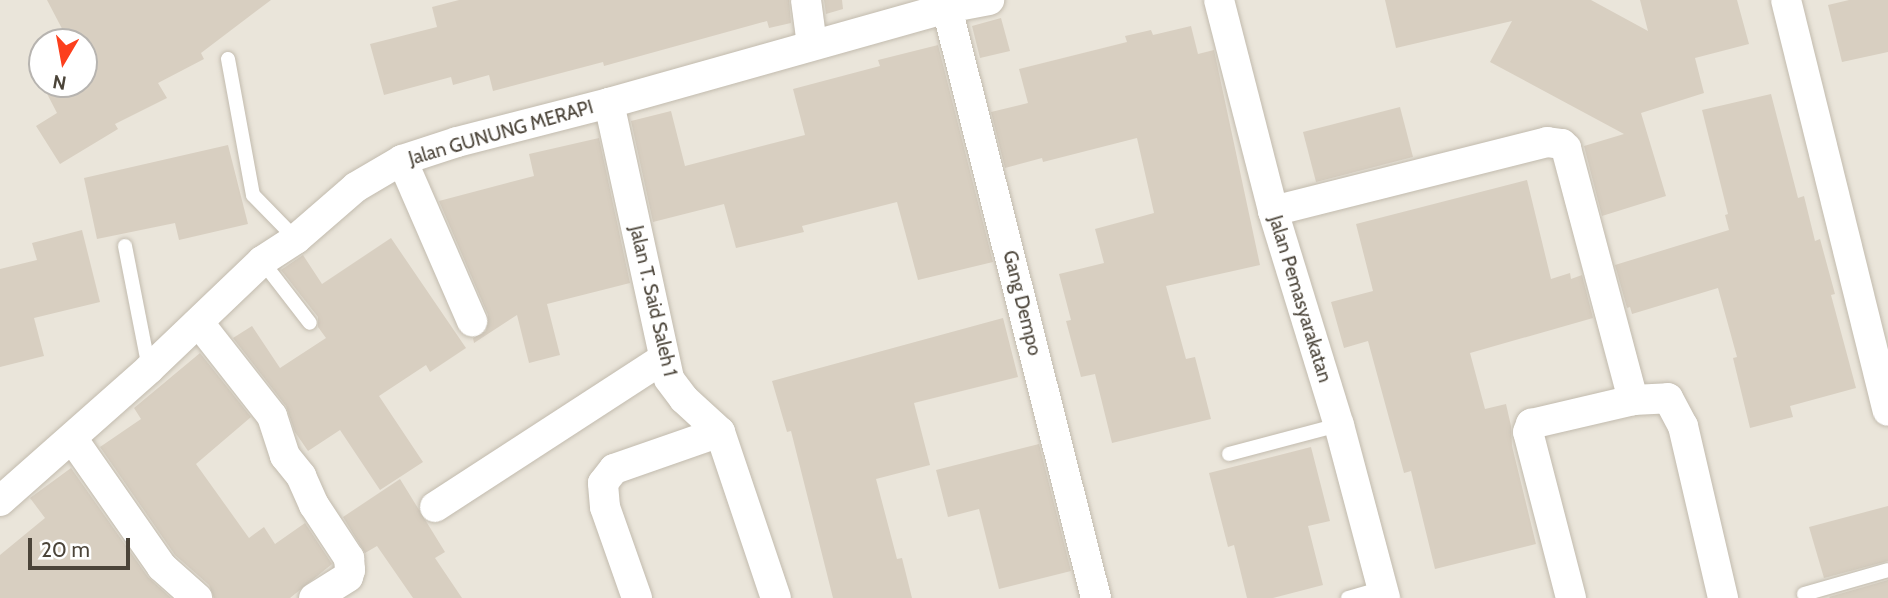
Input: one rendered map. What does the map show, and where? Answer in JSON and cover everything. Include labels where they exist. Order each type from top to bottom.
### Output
[{"type":"street","points":[[806,0],[812,45]]},
{"type":"street","name":"Jalan GUNUNG MERAPI","points":[[0,501],[199,324],[262,261],[296,239],[356,187],[402,160],[457,142],[610,103],[947,8],[989,0]]},
{"type":"street","name":"Jalan Pemasyarakatan","points":[[1219,0],[1273,211],[1339,425],[1383,593]]},
{"type":"street","points":[[1786,0],[1888,411]]},
{"type":"street","name":"Gang Dempo","points":[[947,8],[1096,598]]},
{"type":"street","name":"Jalan T. Said Saleh 1","points":[[610,103],[669,379],[684,399],[720,432],[776,598]]},
{"type":"street","points":[[1273,211],[1547,142],[1562,144],[1566,148],[1633,400]]},
{"type":"street","points":[[402,160],[472,321]]},
{"type":"street","points":[[199,324],[272,416],[285,456],[301,476],[314,505],[349,558],[351,570],[348,577],[314,598]]},
{"type":"street","points":[[435,507],[663,359]]},
{"type":"street","points":[[1571,598],[1528,432],[1531,424],[1633,400],[1668,398],[1683,426],[1723,598]]},
{"type":"street","points":[[637,598],[605,507],[603,483],[614,469],[720,432]]},
{"type":"street","points":[[72,438],[162,567],[197,598]]},
{"type":"lane","points":[[228,59],[249,185],[258,201],[296,239]]},
{"type":"lane","points":[[125,246],[149,369]]},
{"type":"lane","points":[[262,261],[310,323]]},
{"type":"lane","points":[[1229,454],[1339,425]]},
{"type":"lane","points":[[1804,594],[1888,570]]},
{"type":"lane","points":[[1348,598],[1383,593]]},
{"type":"shaded area","points":[[0,0],[1888,0],[1888,598],[0,598]]},
{"type":"building","points":[[47,0],[271,0],[201,53],[204,59],[158,83],[167,98],[115,124],[118,129],[60,164],[36,126],[57,113],[49,98],[98,98],[98,28],[62,28]]},
{"type":"building","points":[[459,0],[789,0],[791,23],[769,28],[767,21],[604,66],[603,62],[493,91],[489,75],[453,85],[451,77],[384,95],[370,44],[437,27],[432,7]]},
{"type":"building","points":[[824,0],[842,0],[843,9],[826,14]]},
{"type":"building","points":[[1385,0],[1591,0],[1648,31],[1640,0],[1737,0],[1749,44],[1695,58],[1704,93],[1641,113],[1666,196],[1602,216],[1584,146],[1624,134],[1490,62],[1512,21],[1396,48]]},
{"type":"building","points":[[1849,0],[1888,0],[1888,52],[1842,62],[1828,5]]},
{"type":"building","points":[[1001,18],[1010,51],[980,58],[972,26]]},
{"type":"building","points":[[1191,26],[1198,54],[1214,50],[1260,265],[1166,286],[1186,359],[1195,357],[1211,419],[1112,443],[1095,374],[1081,377],[1066,321],[1071,320],[1059,274],[1104,263],[1095,229],[1154,213],[1137,138],[1043,162],[1042,158],[1005,168],[991,112],[1028,103],[1019,69],[1127,42],[1125,36],[1151,30],[1153,35]]},
{"type":"building","points":[[938,45],[993,262],[918,280],[897,202],[802,226],[804,232],[736,248],[724,204],[653,222],[631,121],[671,111],[685,166],[805,135],[793,89],[880,66],[878,60]]},
{"type":"building","points":[[1771,94],[1798,198],[1804,196],[1815,241],[1820,239],[1835,294],[1831,295],[1856,388],[1790,406],[1793,417],[1750,428],[1733,358],[1737,357],[1718,288],[1632,314],[1630,307],[1627,308],[1615,265],[1729,230],[1725,215],[1728,214],[1702,110]]},
{"type":"building","points":[[1400,107],[1413,157],[1316,182],[1303,132]]},
{"type":"building","points":[[599,138],[630,283],[547,304],[560,355],[529,363],[517,315],[474,343],[473,338],[486,331],[488,315],[439,201],[534,176],[529,154]]},
{"type":"building","points":[[228,145],[248,224],[179,240],[175,223],[97,239],[84,178]]},
{"type":"building","points":[[1527,180],[1551,279],[1570,273],[1571,279],[1582,275],[1593,318],[1470,353],[1485,409],[1506,404],[1512,446],[1536,544],[1435,569],[1411,471],[1404,473],[1368,341],[1344,348],[1331,302],[1373,291],[1356,224]]},
{"type":"building","points":[[82,230],[100,302],[34,318],[44,356],[0,367],[0,269],[37,260],[32,243]]},
{"type":"building","points":[[391,238],[466,348],[430,372],[426,365],[379,396],[423,462],[380,490],[340,430],[308,451],[295,432],[286,406],[233,338],[252,326],[280,368],[326,338],[318,327],[318,317],[281,270],[303,255],[322,284]]},
{"type":"building","points":[[1003,318],[1018,377],[914,403],[930,465],[876,479],[897,559],[902,558],[912,598],[833,598],[791,431],[787,432],[772,381]]},
{"type":"building","points":[[200,353],[251,417],[196,464],[249,538],[264,527],[275,544],[305,523],[332,564],[290,598],[214,598],[209,585],[175,555],[100,447],[141,419],[134,408]]},
{"type":"building","points":[[1039,444],[1071,571],[999,589],[979,509],[948,517],[936,470]]},
{"type":"building","points":[[1311,447],[1330,521],[1308,526],[1323,585],[1273,598],[1247,598],[1234,545],[1228,547],[1209,473]]},
{"type":"building","points":[[71,468],[148,577],[171,598],[0,598],[0,555],[45,518],[30,498]]},
{"type":"building","points":[[400,479],[445,552],[435,558],[462,598],[413,598],[377,546],[365,553],[343,517]]},
{"type":"building","points":[[1888,506],[1888,561],[1824,578],[1809,527]]},
{"type":"building","points":[[1888,580],[1888,598],[1829,597]]}]
